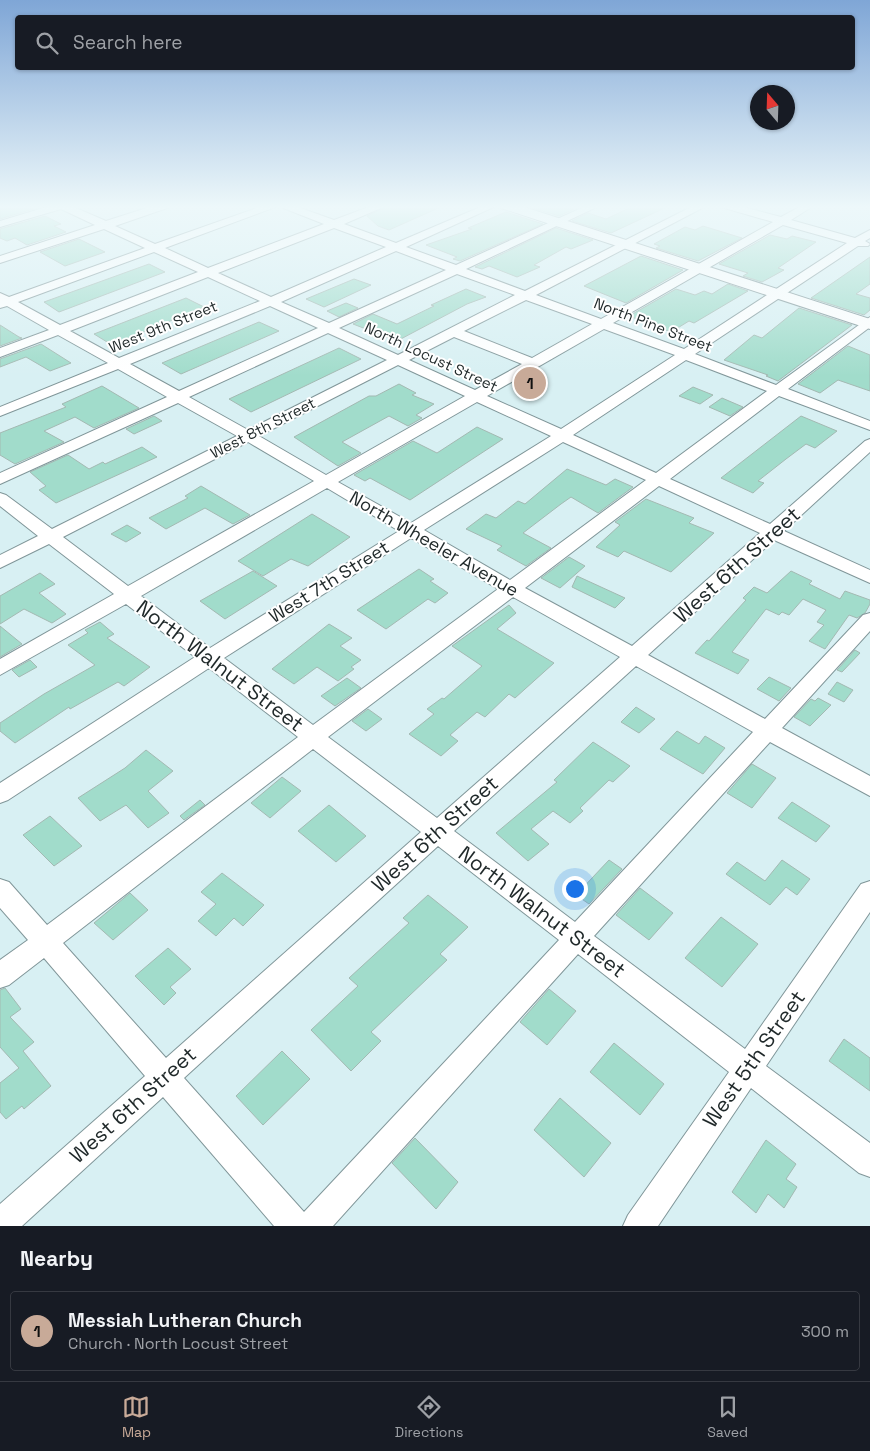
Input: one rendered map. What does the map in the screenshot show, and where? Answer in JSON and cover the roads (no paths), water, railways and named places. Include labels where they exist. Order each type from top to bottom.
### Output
[{"type":"main road","points":[[682,262],[869,323]]},
{"type":"street","points":[[2,301],[113,262]]},
{"type":"street","name":"North Locust Street","points":[[185,262],[870,577]]},
{"type":"street","points":[[0,353],[236,262]]},
{"type":"street","name":"West 9th Street","points":[[0,412],[117,362],[272,301],[357,262]]},
{"type":"street","name":"North Pine Street","points":[[436,262],[684,354],[870,426]]},
{"type":"street","points":[[0,479],[473,262]]},
{"type":"street","name":"West 8th Street","points":[[0,562],[592,262]]},
{"type":"street","points":[[0,668],[126,594],[709,262]]},
{"type":"street","name":"West 7th Street","points":[[0,794],[209,658],[561,436],[825,262]]},
{"type":"street","name":"North Wheeler Avenue","points":[[2,301],[117,362],[512,589],[870,787]]},
{"type":"street","points":[[0,976],[313,737],[869,323]]},
{"type":"street","points":[[454,332],[533,363]]},
{"type":"street","name":"West 6th Street","points":[[0,1225],[870,444]]},
{"type":"street","name":"North Walnut Street","points":[[0,498],[870,1162]]},
{"type":"street","points":[[312,1226],[870,619]]},
{"type":"street","points":[[0,890],[296,1226]]},
{"type":"street","name":"West 5th Street","points":[[639,1226],[870,892]]},
{"type":"place","name":"Messiah Lutheran Church","points":[[530,383]]}]
